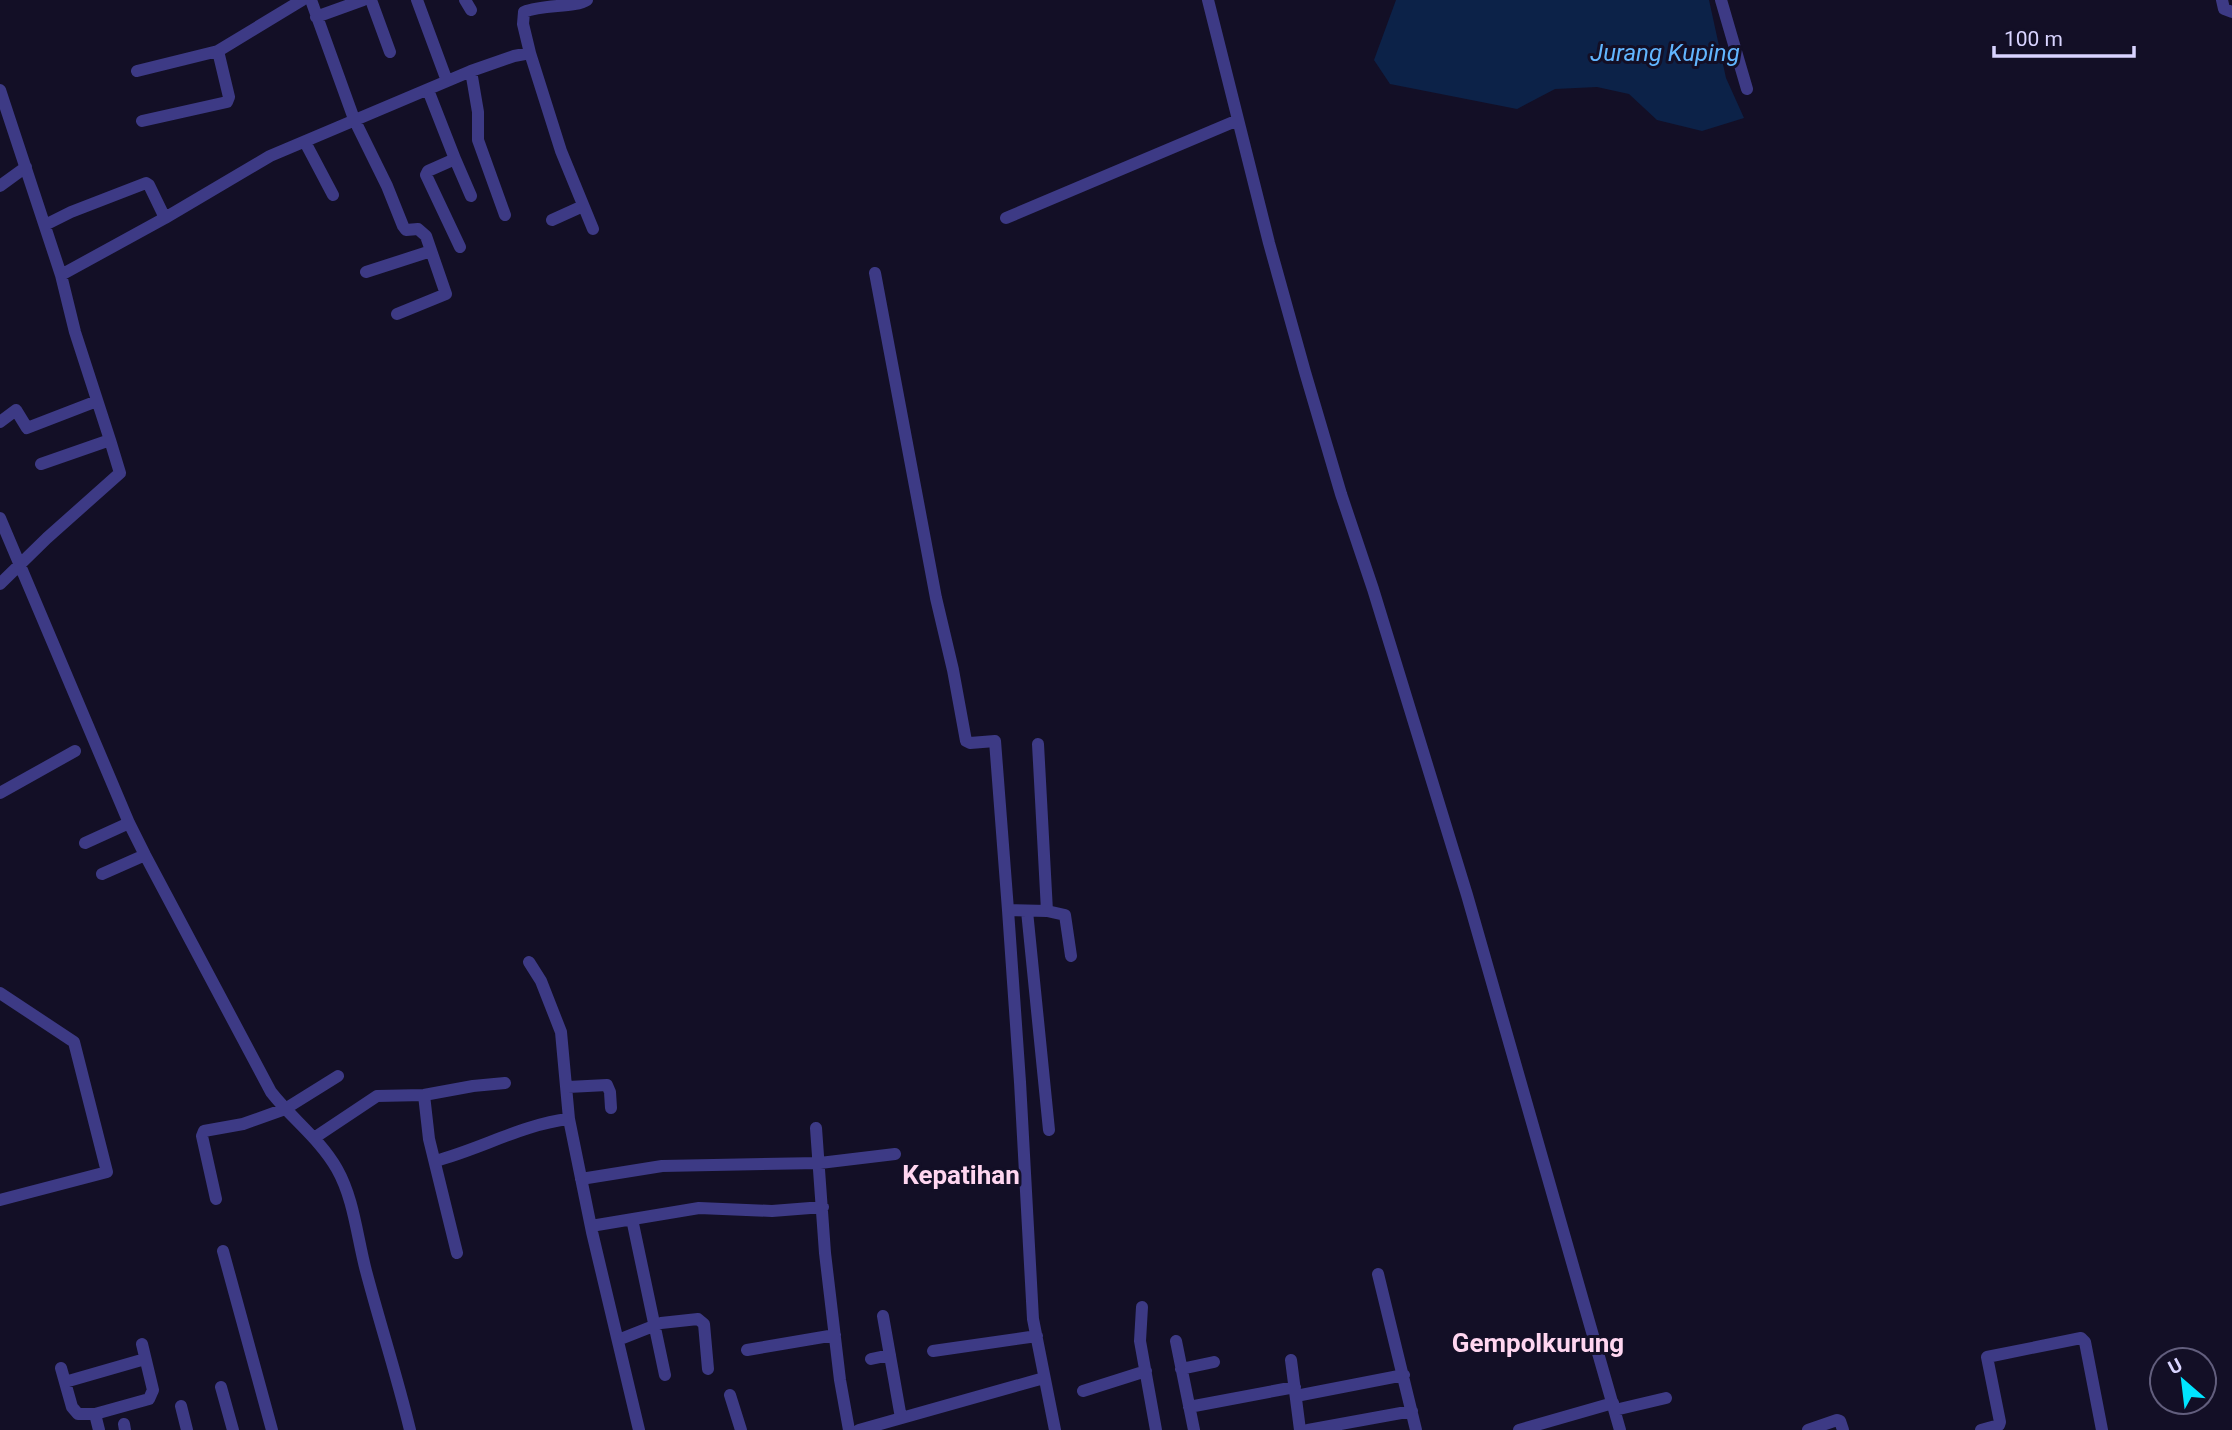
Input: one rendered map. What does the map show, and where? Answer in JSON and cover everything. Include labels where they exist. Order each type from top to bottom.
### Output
[{"type":"street","points":[[137,71],[218,51],[302,0]]},
{"type":"street","points":[[311,0],[354,119],[404,228],[422,232],[446,295],[397,314]]},
{"type":"street","points":[[316,17],[363,0]]},
{"type":"street","points":[[371,0],[390,52]]},
{"type":"street","points":[[416,0],[447,81]]},
{"type":"street","points":[[587,0],[582,4],[549,2],[523,14],[530,53],[561,151],[593,229]]},
{"type":"street","points":[[1208,0],[1272,255],[1320,421],[1467,895],[1620,1430]]},
{"type":"street","points":[[1721,0],[1747,89]]},
{"type":"street","points":[[2222,0],[2224,9],[2232,12]]},
{"type":"street","points":[[142,121],[227,102],[229,97],[218,51]]},
{"type":"street","points":[[61,275],[270,156],[471,71],[530,53]]},
{"type":"street","points":[[471,71],[478,112],[478,140],[505,215]]},
{"type":"street","points":[[0,90],[61,275],[75,332],[97,401],[121,469],[120,473],[21,569],[0,584]]},
{"type":"street","points":[[428,90],[471,195]]},
{"type":"street","points":[[1006,218],[1238,120]]},
{"type":"street","points":[[305,142],[333,195]]},
{"type":"street","points":[[455,159],[428,171],[426,175],[460,247]]},
{"type":"street","points":[[0,186],[26,167]]},
{"type":"street","points":[[45,225],[146,183],[165,218]]},
{"type":"street","points":[[552,220],[583,206]]},
{"type":"street","points":[[366,272],[431,251]]},
{"type":"street","points":[[875,273],[936,598],[966,741],[995,741],[1020,1082],[1030,1278],[1037,1336],[1055,1430]]},
{"type":"street","points":[[0,422],[15,410],[25,427],[29,428],[97,401]]},
{"type":"street","points":[[41,464],[110,440]]},
{"type":"street","points":[[0,518],[145,855],[265,1082],[285,1110],[314,1138],[343,1183],[410,1430]]},
{"type":"street","points":[[1038,744],[1047,911]]},
{"type":"street","points":[[0,793],[75,751]]},
{"type":"street","points":[[85,843],[129,823]]},
{"type":"street","points":[[102,874],[145,855]]},
{"type":"street","points":[[1008,911],[1047,911],[1065,915],[1071,956]]},
{"type":"street","points":[[1027,911],[1049,1130]]},
{"type":"street","points":[[530,962],[560,1026],[569,1119],[639,1430]]},
{"type":"street","points":[[0,993],[74,1042],[107,1172],[0,1200]]},
{"type":"street","points":[[216,1199],[202,1136],[204,1131],[243,1124],[285,1110],[338,1076]]},
{"type":"street","points":[[1020,1082],[1042,1081]]},
{"type":"street","points":[[314,1138],[377,1096],[424,1095],[505,1083]]},
{"type":"street","points":[[568,1087],[607,1085],[611,1108]]},
{"type":"street","points":[[424,1095],[429,1139],[457,1253]]},
{"type":"street","points":[[435,1161],[468,1152],[536,1125],[569,1119]]},
{"type":"street","points":[[816,1128],[825,1253],[849,1430]]},
{"type":"street","points":[[582,1179],[684,1164],[820,1163],[895,1154]]},
{"type":"street","points":[[591,1226],[699,1208],[772,1211],[823,1207]]},
{"type":"street","points":[[632,1219],[665,1375]]},
{"type":"street","points":[[223,1251],[272,1430]]},
{"type":"street","points":[[1378,1274],[1416,1430]]},
{"type":"street","points":[[1142,1307],[1140,1341],[1156,1430]]},
{"type":"street","points":[[883,1316],[901,1418]]},
{"type":"street","points":[[618,1340],[669,1321],[695,1318],[704,1324],[708,1369]]},
{"type":"street","points":[[747,1350],[835,1335]]},
{"type":"street","points":[[933,1351],[1037,1336]]},
{"type":"street","points":[[1981,1430],[2000,1422],[1987,1357],[2081,1338],[2085,1342],[2102,1430]]},
{"type":"street","points":[[1176,1341],[1194,1430]]},
{"type":"street","points":[[61,1367],[72,1407],[78,1414],[94,1414],[149,1399],[153,1390],[142,1344]]},
{"type":"street","points":[[870,1359],[890,1355]]},
{"type":"street","points":[[65,1382],[145,1359]]},
{"type":"street","points":[[1291,1360],[1300,1430]]},
{"type":"street","points":[[1181,1369],[1214,1362]]},
{"type":"street","points":[[1083,1391],[1146,1371]]},
{"type":"street","points":[[1189,1408],[1404,1375]]},
{"type":"street","points":[[859,1430],[1044,1378]]},
{"type":"street","points":[[221,1387],[233,1430]]},
{"type":"street","points":[[730,1395],[741,1430]]},
{"type":"street","points":[[1520,1430],[1614,1407],[1665,1398]]},
{"type":"street","points":[[181,1406],[187,1430]]},
{"type":"street","points":[[1308,1430],[1412,1411]]},
{"type":"street","points":[[94,1414],[99,1430]]},
{"type":"street","points":[[1808,1430],[1838,1419],[1843,1430]]},
{"type":"water","name":"Jurang Kuping","points":[[1396,0],[1709,0],[1726,78],[1744,118],[1702,131],[1657,120],[1629,94],[1597,87],[1555,89],[1517,109],[1390,84],[1374,60]]},
{"type":"district","name":"Kepatihan","points":[[961,1175]]},
{"type":"district","name":"Gempolkurung","points":[[1538,1343]]}]
